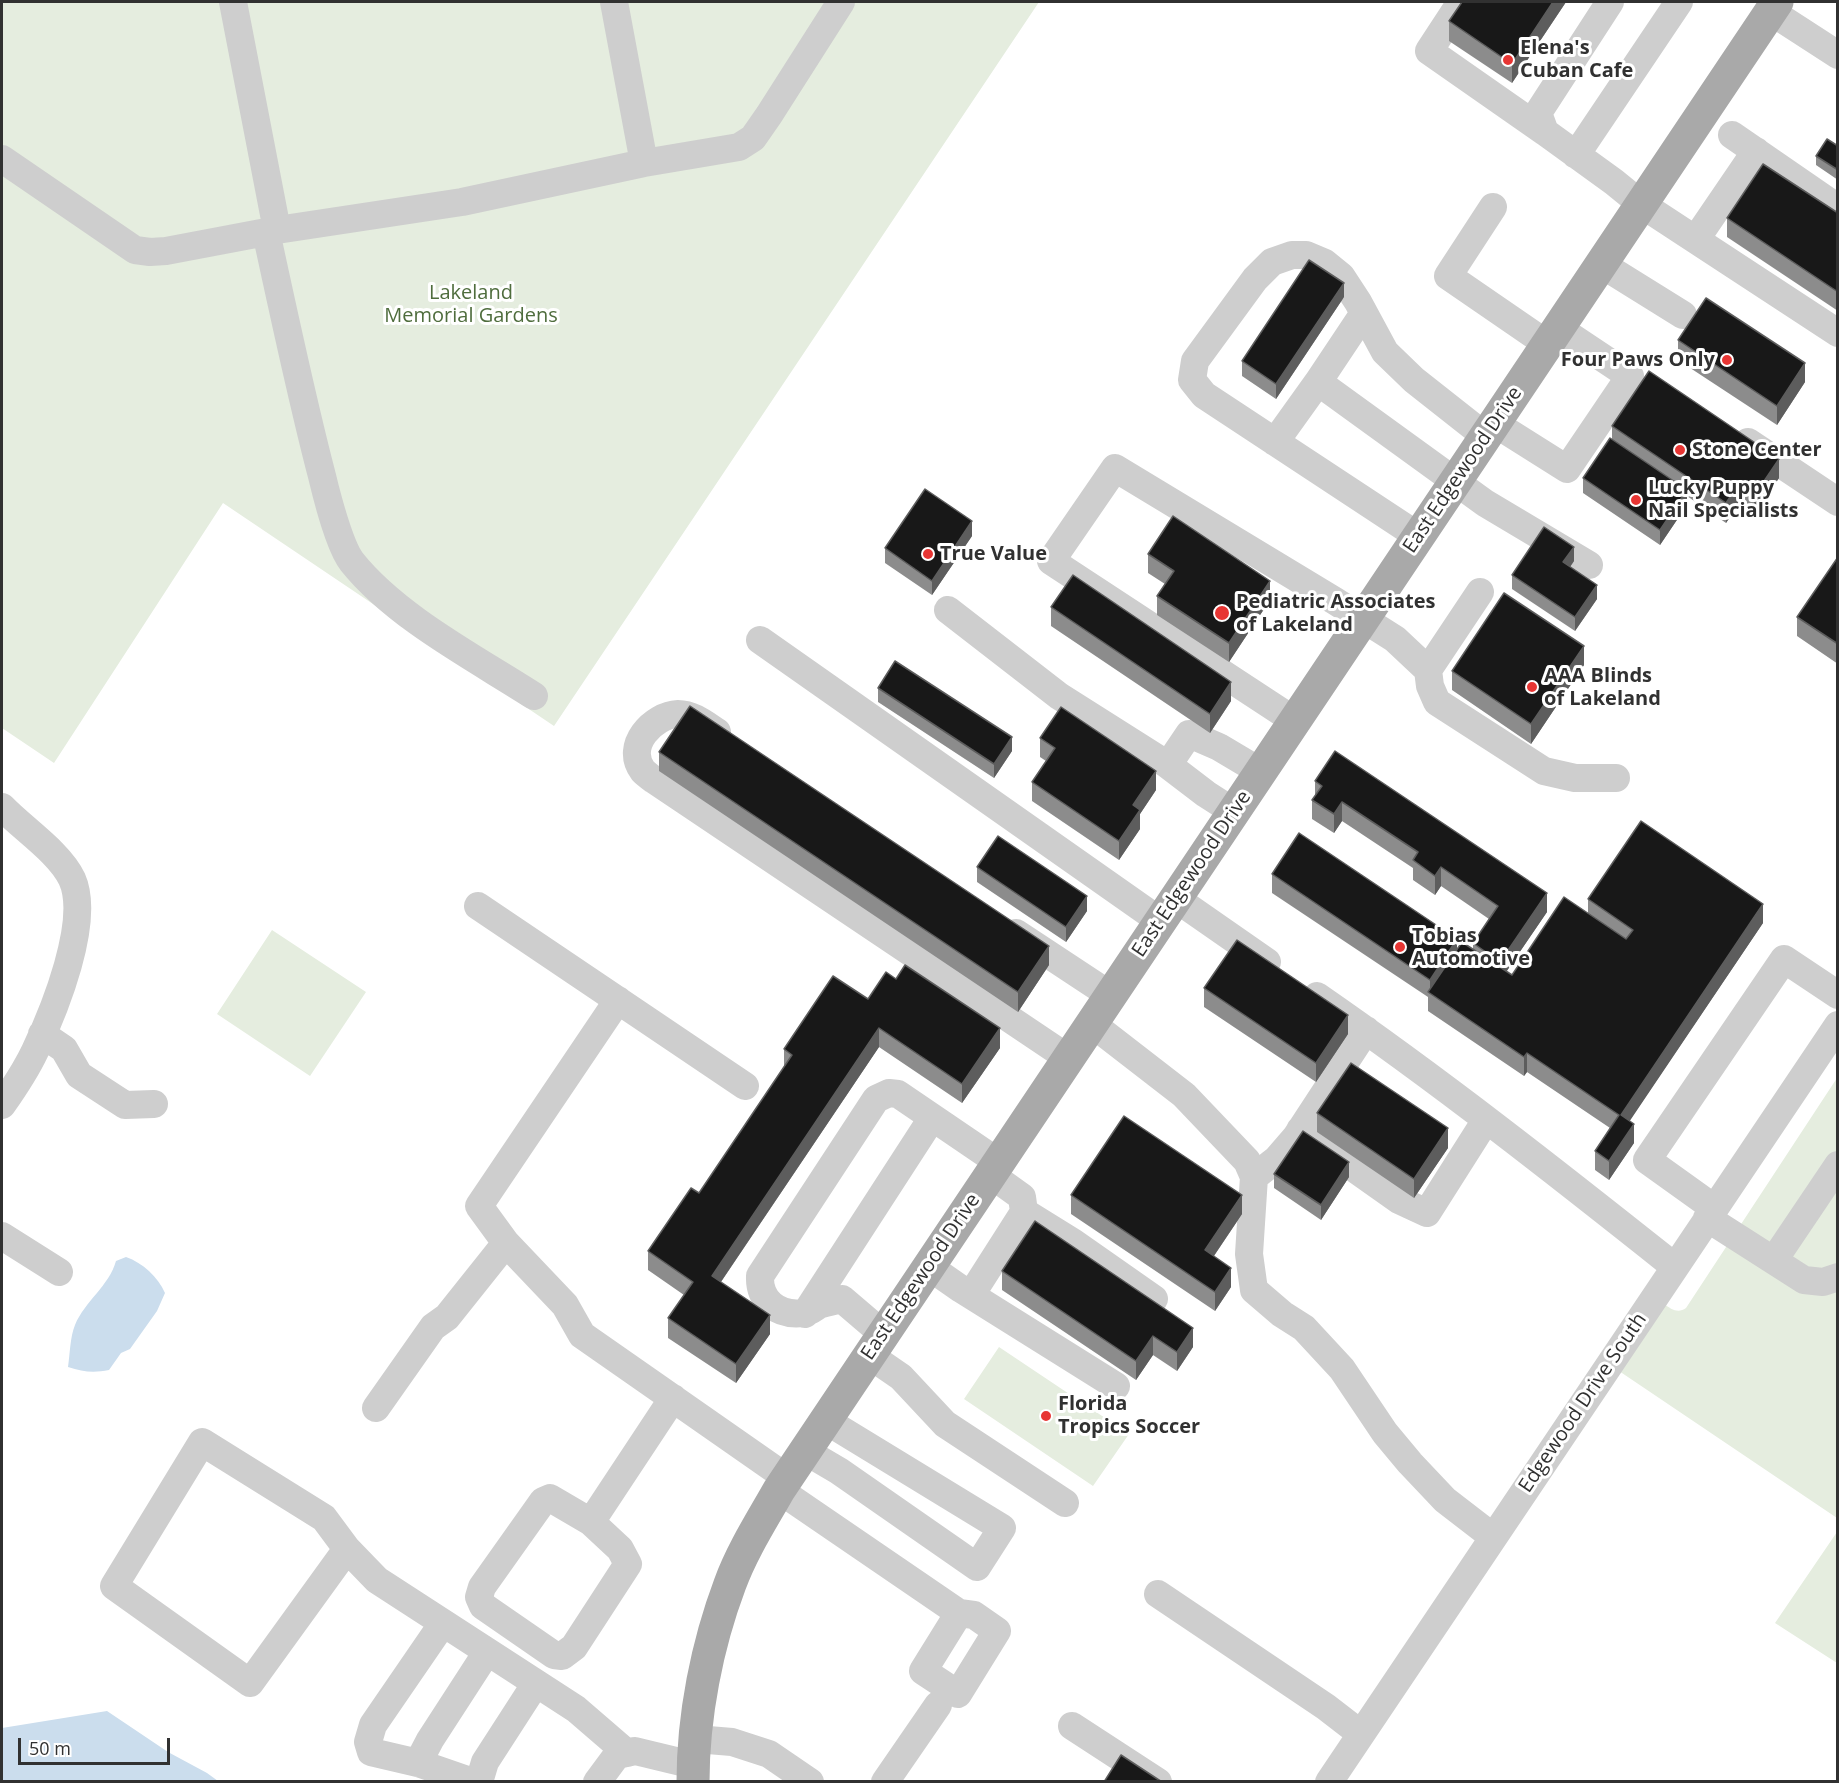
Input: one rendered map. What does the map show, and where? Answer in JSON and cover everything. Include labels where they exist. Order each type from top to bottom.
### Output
[{"type":"main road","name":"East Edgewood Drive","points":[[694,1762],[700,1701],[712,1642],[730,1583],[751,1538],[790,1473],[1773,6]]},
{"type":"street","points":[[233,2],[271,231],[307,420],[330,508],[350,559],[366,578],[406,612],[534,696]]},
{"type":"street","points":[[614,2],[644,163]]},
{"type":"street","points":[[2,159],[135,250],[150,252],[462,202],[644,163],[739,147],[753,138],[841,2]]},
{"type":"street","points":[[1461,2],[1429,51],[1545,132],[1641,204],[1838,333]]},
{"type":"street","points":[[1545,132],[1538,112],[1610,2]]},
{"type":"street","points":[[1576,155],[1679,2]]},
{"type":"street","points":[[1773,6],[1837,56]]},
{"type":"street","points":[[1732,135],[1838,208]]},
{"type":"street","points":[[1696,239],[1755,151]]},
{"type":"street","points":[[1418,536],[1204,395],[1192,380],[1195,362],[1255,279],[1272,262],[1292,255],[1306,255],[1325,263],[1341,276],[1385,352],[1414,380],[1490,430],[1567,469],[1630,376],[1640,376],[1553,336],[1448,276],[1493,207]]},
{"type":"street","points":[[1601,264],[1683,315]]},
{"type":"street","points":[[1275,442],[1364,313]]},
{"type":"street","points":[[1318,382],[1514,521],[1589,565]]},
{"type":"street","points":[[1730,430],[1838,502]]},
{"type":"street","points":[[1295,721],[1051,561],[1115,468],[1395,639],[1428,670],[1430,686],[1437,702],[1544,771],[1575,778],[1616,778]]},
{"type":"street","points":[[1428,670],[1480,592]]},
{"type":"street","points":[[948,610],[1059,696],[1168,765],[1234,812]]},
{"type":"street","points":[[760,640],[1167,909],[1295,981],[1366,1030],[1486,1120],[1675,1267]]},
{"type":"street","points":[[737,745],[697,719],[680,714],[662,717],[645,730],[638,747],[638,760],[643,771],[654,780],[1068,1058]]},
{"type":"street","points":[[1168,765],[1189,734],[1219,747],[1261,772]]},
{"type":"street","points":[[2,807],[57,858],[72,880],[79,913],[73,951],[42,1034],[35,1051],[5,1093]]},
{"type":"street","points":[[478,906],[745,1086]]},
{"type":"street","points":[[994,918],[1110,995]]},
{"type":"street","points":[[1838,995],[1784,959],[1647,1160],[1711,1213],[1804,1280],[1823,1282],[1838,1277]]},
{"type":"street","points":[[618,1000],[479,1206],[507,1243],[565,1305],[582,1335],[673,1398],[790,1473],[959,1613]]},
{"type":"street","points":[[1091,1023],[1184,1095],[1247,1161],[1254,1177],[1249,1254],[1254,1290],[1282,1314],[1304,1328],[1342,1369],[1385,1433],[1410,1463],[1444,1500],[1493,1537]]},
{"type":"street","name":"Edgewood Drive South","points":[[1329,1782],[1838,1025]]},
{"type":"street","points":[[1254,1177],[1277,1159],[1300,1130],[1366,1030]]},
{"type":"street","points":[[42,1034],[64,1048],[79,1075],[125,1105],[154,1104]]},
{"type":"street","points":[[971,1295],[1024,1212],[1022,1197],[994,1168],[932,1118],[898,1094],[889,1093],[876,1099],[771,1257],[760,1276],[759,1288],[768,1304],[789,1312],[805,1314],[821,1304],[842,1299],[902,1377],[945,1424],[1065,1503]]},
{"type":"street","points":[[805,1314],[932,1118]]},
{"type":"street","points":[[1300,1130],[1399,1200],[1427,1214],[1486,1120]]},
{"type":"street","points":[[1774,1260],[1838,1165]]},
{"type":"street","points":[[1024,1212],[1074,1243],[1154,1299]]},
{"type":"street","points":[[2,1236],[58,1272]]},
{"type":"street","points":[[376,1408],[433,1327],[447,1317],[507,1243]]},
{"type":"street","points":[[928,1266],[1116,1386]]},
{"type":"street","points":[[591,1522],[673,1398]]},
{"type":"street","points":[[790,1473],[839,1471],[977,1566],[1002,1528],[825,1420]]},
{"type":"street","points":[[347,1549],[250,1683],[114,1586],[202,1442],[324,1518],[347,1549],[377,1580],[576,1709],[627,1753]]},
{"type":"street","points":[[550,1498],[591,1522],[620,1549],[628,1564],[574,1647],[562,1656],[554,1655],[483,1606],[479,1597],[482,1587],[543,1501],[550,1498]]},
{"type":"street","points":[[1158,1594],[1326,1707],[1361,1734]]},
{"type":"street","points":[[443,1623],[373,1725],[368,1742],[371,1752],[418,1763],[473,1782]]},
{"type":"street","points":[[418,1763],[430,1740],[488,1652]]},
{"type":"street","points":[[479,1782],[484,1762],[536,1683]]},
{"type":"street","points":[[885,1782],[938,1705]]},
{"type":"street","points":[[1072,1726],[1158,1782]]},
{"type":"street","points":[[597,1782],[617,1755],[635,1752],[694,1762],[732,1742],[769,1754],[810,1782]]},
{"type":"green space","name":"Lakeland Memorial Gardens","points":[[2,2],[1039,2],[554,726],[223,503],[54,763],[2,728]]},
{"type":"green space","points":[[272,930],[366,992],[310,1076],[217,1014]]},
{"type":"green space","points":[[1837,1078],[1837,1518],[1619,1371],[1664,1304],[1677,1311],[1686,1308]]},
{"type":"green space","name":"Florida Tropics Soccer","points":[[999,1347],[1129,1434],[1093,1486],[964,1399]]},
{"type":"green space","points":[[1837,1532],[1837,1663],[1775,1623]]},
{"type":"water","points":[[126,1257],[144,1267],[162,1287],[165,1293],[157,1311],[130,1349],[121,1353],[109,1370],[88,1372],[68,1367],[72,1335],[79,1316],[108,1278],[116,1261]]},
{"type":"water","points":[[107,1711],[168,1752],[218,1781],[2,1781],[2,1728]]},
{"type":"building","points":[[1462,2],[1553,2],[1512,64],[1449,21]]},
{"type":"building","points":[[1827,139],[1838,146],[1838,170],[1816,156]]},
{"type":"building","points":[[1763,164],[1838,213],[1838,292],[1727,218]]},
{"type":"building","points":[[1309,260],[1344,283],[1276,384],[1242,361]]},
{"type":"building","points":[[1706,298],[1805,363],[1777,406],[1678,340]]},
{"type":"building","points":[[1649,371],[1779,459],[1754,496],[1738,485],[1726,503],[1612,426]]},
{"type":"building","points":[[1610,438],[1687,490],[1660,530],[1583,478]]},
{"type":"building","points":[[925,489],[972,521],[932,581],[885,548]]},
{"type":"building","points":[[1173,516],[1270,581],[1229,643],[1157,596],[1174,571],[1148,554]]},
{"type":"building","points":[[1544,527],[1574,547],[1563,562],[1597,585],[1575,617],[1512,575]]},
{"type":"building","points":[[1838,557],[1838,644],[1797,617]]},
{"type":"building","points":[[1073,575],[1231,682],[1210,714],[1051,607]]},
{"type":"building","points":[[1504,593],[1584,646],[1531,724],[1452,671]]},
{"type":"building","points":[[895,661],[1012,737],[994,764],[878,688]]},
{"type":"building","points":[[690,706],[1049,946],[1018,992],[659,752]]},
{"type":"building","points":[[1061,707],[1156,771],[1133,805],[1140,810],[1119,841],[1032,782],[1055,748],[1040,738]]},
{"type":"building","points":[[1335,751],[1547,893],[1500,962],[1473,943],[1498,906],[1441,867],[1435,876],[1413,860],[1418,852],[1342,802],[1334,814],[1312,800],[1322,786],[1315,781]]},
{"type":"building","points":[[1641,821],[1763,904],[1621,1115],[1634,1124],[1609,1161],[1595,1151],[1619,1115],[1527,1053],[1524,1057],[1428,992],[1462,942],[1512,975],[1564,897],[1626,939],[1633,930],[1588,899]]},
{"type":"building","points":[[1299,833],[1457,939],[1430,980],[1272,874]]},
{"type":"building","points":[[998,836],[1087,896],[1066,927],[977,867]]},
{"type":"building","points":[[1237,940],[1348,1015],[1316,1063],[1204,988]]},
{"type":"building","points":[[905,965],[1000,1028],[962,1084],[879,1028],[712,1276],[770,1315],[736,1364],[668,1318],[693,1282],[648,1251],[691,1188],[699,1193],[792,1055],[784,1049],[833,976],[868,999],[886,972],[896,979]]},
{"type":"building","points":[[1351,1063],[1448,1128],[1414,1179],[1317,1113]]},
{"type":"building","points":[[1124,1116],[1242,1195],[1205,1250],[1231,1268],[1215,1292],[1071,1195]]},
{"type":"building","points":[[1303,1131],[1349,1162],[1321,1205],[1274,1174]]},
{"type":"building","points":[[1035,1221],[1193,1328],[1177,1352],[1153,1336],[1136,1361],[1002,1271]]},
{"type":"building","points":[[1121,1755],[1162,1782],[1104,1782]]},
{"type":"place","name":"Elena's Cuban Cafe","points":[[1508,60]]},
{"type":"place","name":"Four Paws Only","points":[[1727,360]]},
{"type":"place","name":"Stone Center","points":[[1680,450]]},
{"type":"place","name":"Lucky Puppy Nail Specialists","points":[[1636,500]]},
{"type":"place","name":"True Value","points":[[928,554]]},
{"type":"place","name":"Pediatric Associates of Lakeland","points":[[1222,613]]},
{"type":"place","name":"AAA Blinds of Lakeland","points":[[1532,687]]},
{"type":"place","name":"Tobias Automotive","points":[[1400,947]]},
{"type":"place","name":"Florida Tropics Soccer","points":[[1046,1416]]}]
